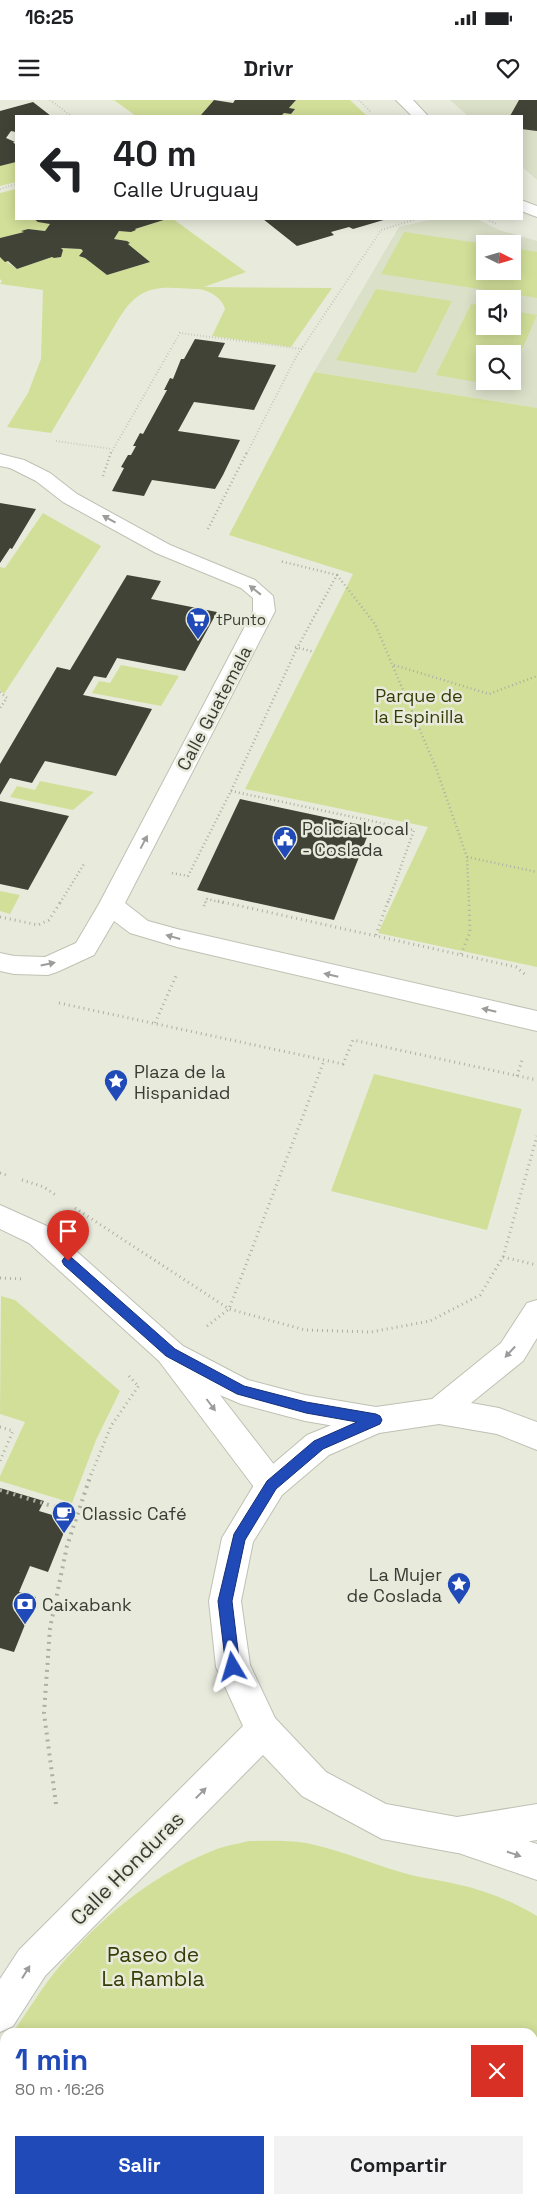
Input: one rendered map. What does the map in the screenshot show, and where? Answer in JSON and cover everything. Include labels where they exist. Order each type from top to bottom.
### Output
[{"type":"street","points":[[404,100],[419,115]]},
{"type":"street","points":[[523,206],[537,212]]},
{"type":"street","name":"Calle Guatemala","points":[[0,460],[17,464],[43,477],[70,498],[155,544],[248,584],[263,596],[264,611],[111,906],[85,949],[48,966],[14,965],[0,962]]},
{"type":"street","points":[[111,906],[139,927],[177,938],[537,1021]]},
{"type":"street","points":[[0,1216],[38,1235],[170,1352],[271,1485]]},
{"type":"street","points":[[438,1411],[512,1352],[537,1312]]},
{"type":"street","points":[[170,1352],[241,1390],[306,1408],[376,1420]]},
{"type":"street","points":[[537,1436],[499,1421],[438,1411],[376,1420],[318,1445],[271,1485],[238,1538],[225,1601],[233,1667],[263,1730],[314,1784],[382,1821],[457,1835],[537,1862]]},
{"type":"street","name":"Calle Honduras","points":[[0,2013],[32,1963],[263,1730]]},
{"type":"street","points":[[457,1835],[537,1822]]},
{"type":"path","points":[[50,100],[70,115]]},
{"type":"path","points":[[358,100],[374,115]]},
{"type":"path","points":[[0,189],[15,184]]},
{"type":"path","points":[[215,533],[208,529],[302,349],[381,230],[413,220]]},
{"type":"path","points":[[101,483],[112,448],[180,333],[302,349]]},
{"type":"path","points":[[273,560],[337,576],[375,624],[394,665],[436,768],[467,857],[470,932],[461,954]]},
{"type":"path","points":[[168,872],[188,876],[231,791],[297,648],[337,576]]},
{"type":"path","points":[[394,665],[489,694],[537,676]]},
{"type":"path","points":[[0,692],[7,698],[0,708]]},
{"type":"path","points":[[231,791],[414,830],[376,935]]},
{"type":"path","points":[[467,857],[537,872]]},
{"type":"path","points":[[0,916],[38,925],[49,920],[86,861]]},
{"type":"path","points":[[200,912],[207,899],[516,967],[524,976],[530,977]]},
{"type":"path","points":[[113,1013],[324,1061],[343,1064],[353,1040],[537,1080]]},
{"type":"path","points":[[56,1804],[44,1713],[50,1628],[67,1546],[85,1489],[111,1426],[138,1386],[170,1352],[229,1309],[324,1061]]},
{"type":"path","points":[[68,1203],[229,1309],[306,1330],[371,1332],[430,1321],[480,1295],[503,1257],[537,1136]]},
{"type":"path","points":[[0,1173],[44,1187],[60,1198]]},
{"type":"path","points":[[503,1257],[537,1265]]},
{"type":"path","points":[[0,1427],[13,1431],[0,1461]]},
{"type":"path","points":[[0,1490],[78,1514]]},
{"type":"shaded area","points":[[450,100],[537,100],[537,180],[523,168],[523,115],[467,115]]},
{"type":"shaded area","points":[[430,220],[479,220],[499,230],[516,235],[476,235],[476,280],[521,280],[521,236],[537,241],[537,408],[314,372],[399,227]]},
{"type":"green space","points":[[114,100],[214,100],[201,115],[135,115]]},
{"type":"green space","points":[[296,100],[350,100],[366,115],[282,115],[284,113],[291,114],[295,109],[289,108]]},
{"type":"green space","points":[[15,162],[15,182],[0,186],[0,166]]},
{"type":"green space","points":[[15,189],[15,220],[38,220],[50,224],[45,231],[28,229],[22,231],[24,232],[0,238],[0,193]]},
{"type":"green space","points":[[165,220],[174,220],[246,272],[204,287],[332,288],[291,347],[212,336],[225,309],[217,297],[205,290],[154,289],[140,295],[128,305],[51,433],[7,427],[28,393],[41,359],[43,290],[0,284],[2,281],[0,279],[0,257],[17,269],[52,257],[60,257],[63,250],[61,248],[81,249],[83,251],[80,256],[107,275],[150,262],[128,244],[130,243],[127,241],[114,239],[119,231],[135,229]]},
{"type":"green space","points":[[404,232],[476,243],[476,280],[521,280],[521,249],[537,252],[537,298],[521,296],[521,290],[485,290],[381,274]]},
{"type":"green space","points":[[376,289],[452,301],[416,373],[336,360]]},
{"type":"green space","points":[[471,304],[476,305],[476,335],[521,335],[521,312],[537,315],[521,352],[521,345],[476,345],[476,382],[436,375]]},
{"type":"green space","name":"Parque de la Espinilla","points":[[314,372],[537,408],[537,967],[378,933],[428,827],[245,789],[353,574],[229,535]]},
{"type":"green space","points":[[43,513],[101,546],[4,694],[0,690],[0,567],[5,568]]},
{"type":"green space","points":[[121,665],[179,676],[161,706],[92,693],[99,681],[110,683]]},
{"type":"green space","points":[[40,781],[94,792],[73,810],[10,797],[17,786],[35,790]]},
{"type":"green space","points":[[0,891],[20,895],[10,914],[0,911]]},
{"type":"green space","points":[[374,1074],[522,1109],[487,1230],[331,1191]]},
{"type":"green space","points":[[1,1296],[15,1300],[120,1391],[96,1440],[72,1503],[0,1481],[0,1476],[25,1422],[0,1414]]},
{"type":"green space","name":"Paseo de La Rambla","points":[[249,1841],[292,1841],[306,1843],[411,1875],[477,1889],[508,1901],[537,1916],[537,2028],[16,2028],[59,1967],[110,1915],[128,1900],[168,1873],[189,1861],[225,1846]]},
{"type":"building","points":[[214,100],[233,103],[235,100],[296,100],[289,108],[295,109],[291,114],[201,115]]},
{"type":"building","points":[[519,100],[537,100],[537,131],[523,129],[523,115],[511,115]]},
{"type":"building","points":[[33,102],[50,115],[15,115],[15,132],[11,131],[6,138],[15,142],[13,142],[15,144],[15,162],[0,166],[0,111]]},
{"type":"building","points":[[35,220],[164,220],[131,232],[119,231],[114,239],[127,241],[130,243],[128,244],[150,262],[107,275],[85,258],[79,256],[83,251],[81,249],[61,248],[63,250],[61,257],[52,257],[17,269],[8,261],[5,262],[0,257],[0,238],[24,232],[21,231],[28,229],[45,231],[50,224]]},
{"type":"building","points":[[264,220],[384,220],[353,229],[349,227],[331,232],[334,235],[297,246]]},
{"type":"building","points":[[195,339],[225,343],[218,357],[276,365],[254,410],[194,402],[178,431],[240,440],[223,475],[215,489],[152,480],[144,496],[112,491],[124,468],[121,467],[128,455],[131,455],[136,446],[133,446],[140,433],[143,434],[167,390],[164,390],[170,378],[173,379],[181,359],[184,359]]},
{"type":"building","points":[[0,503],[36,509],[12,549],[10,548],[0,563]]},
{"type":"building","points":[[127,575],[161,581],[151,599],[217,612],[185,671],[117,658],[106,678],[94,676],[83,695],[152,709],[116,776],[45,761],[32,783],[10,778],[0,795],[0,764],[57,667],[70,670]]},
{"type":"building","name":"Policía Local - Coslada","points":[[240,799],[371,827],[334,920],[197,890]]},
{"type":"building","points":[[0,801],[69,816],[28,890],[0,884]]},
{"type":"building","points":[[0,1488],[44,1501],[39,1511],[69,1520],[48,1572],[30,1566],[19,1592],[36,1597],[14,1652],[0,1648]]},
{"type":"place","name":"tPunto","points":[[198,640]]},
{"type":"place","name":"Policía Local - Coslada","points":[[285,859]]},
{"type":"place","name":"Plaza de la Hispanidad","points":[[116,1102]]},
{"type":"place","name":"Classic Café","points":[[64,1534]]},
{"type":"place","name":"La Mujer de Coslada","points":[[459,1605]]},
{"type":"place","name":"Caixabank","points":[[25,1625]]},
{"type":"route","points":[[68,1261],[170,1352],[241,1390],[306,1408],[376,1420],[318,1445],[271,1485],[238,1538],[225,1601],[233,1667]]}]
